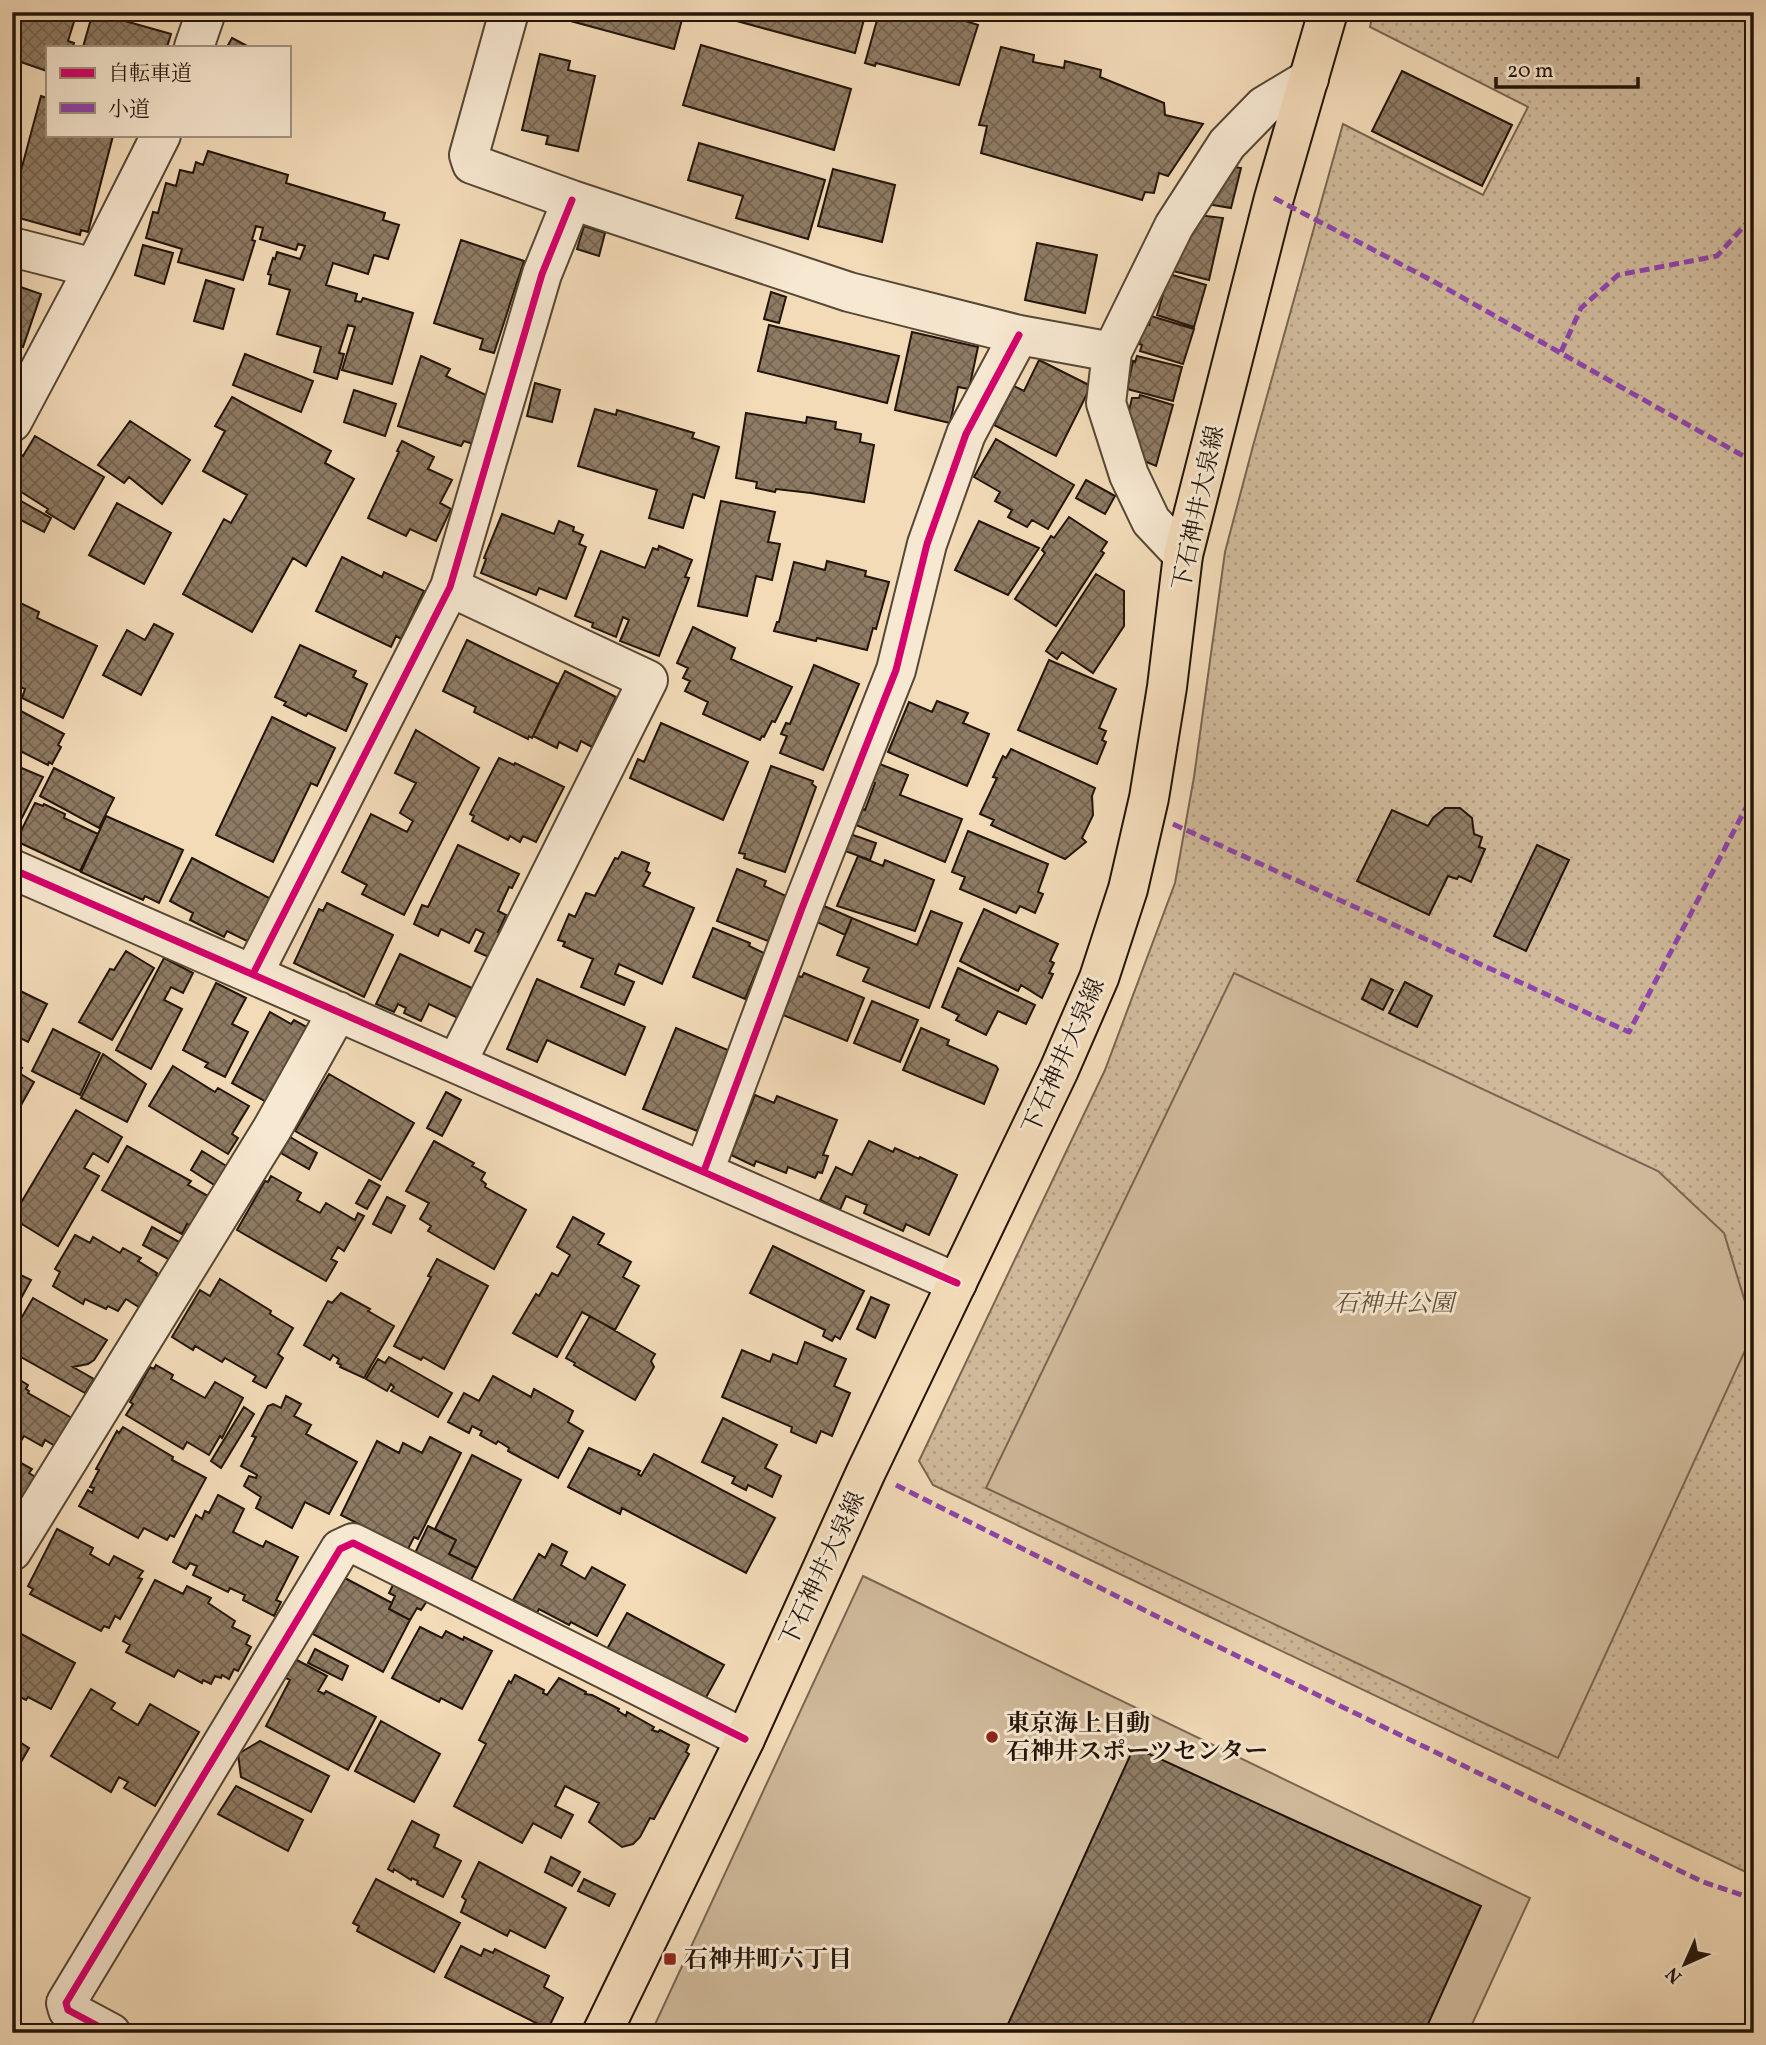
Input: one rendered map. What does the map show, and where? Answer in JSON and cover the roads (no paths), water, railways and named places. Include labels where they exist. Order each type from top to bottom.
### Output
[{"type":"main road","name":"下石神井大泉線","points":[[602,2033],[745,1739],[866,1472],[1074,1035],[1098,978],[1128,889],[1149,798],[1167,687],[1183,555],[1274,198],[1328,12]]},
{"type":"street","points":[[194,46],[206,12]]},
{"type":"street","points":[[509,12],[469,155],[472,164],[572,201],[849,292],[1019,335],[1112,352]]},
{"type":"street","points":[[1183,555],[1151,522],[1129,475],[1106,403],[1112,352],[1174,226],[1227,144],[1264,106],[1309,79]]},
{"type":"street","points":[[12,422],[160,136]]},
{"type":"street","points":[[253,974],[450,587],[542,274],[572,201]]},
{"type":"street","points":[[12,247],[94,268]]},
{"type":"street","points":[[704,1171],[802,908],[896,670],[927,544],[966,434],[1019,335]]},
{"type":"street","points":[[450,587],[648,680],[457,1062]]},
{"type":"street","points":[[12,869],[957,1283]]},
{"type":"street","points":[[12,1551],[272,1129],[338,1011]]},
{"type":"street","points":[[111,2033],[68,2010],[66,2003],[340,1549],[353,1544],[745,1739]]},
{"type":"place","name":"東京海上日動 石神井スポーツセンター","points":[[992,1737]]},
{"type":"place","name":"石神井町六丁目","points":[[670,1959]]},
{"type":"park label","name":"石神井公園","points":[[1394,1303]]}]
